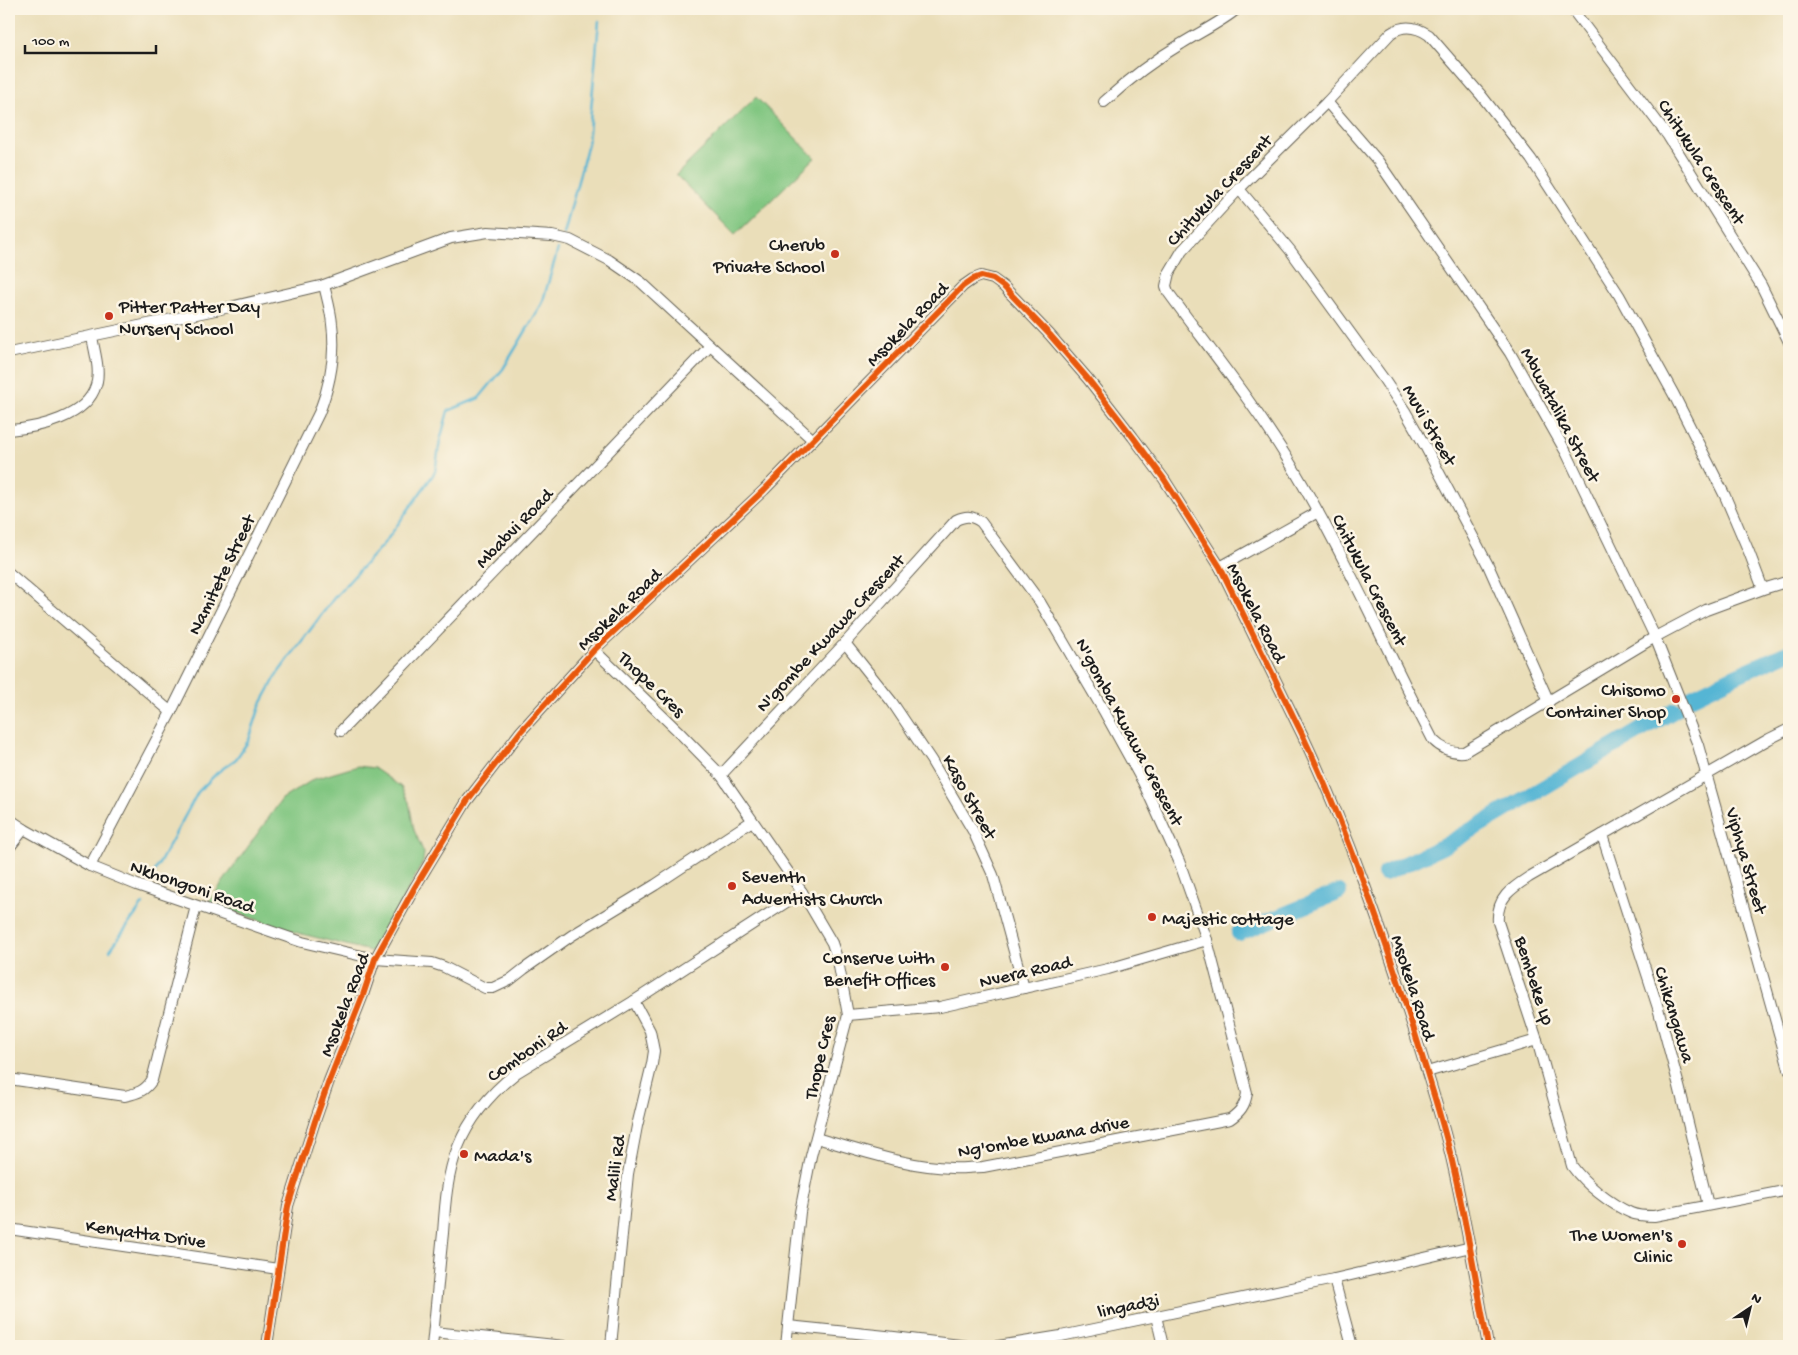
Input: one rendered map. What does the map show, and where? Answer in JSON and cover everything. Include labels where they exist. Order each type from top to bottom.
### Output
[{"type":"street","points":[[1104,102],[1167,53],[1237,9]]},
{"type":"street","name":"Chitukula Crescent","points":[[1572,9],[1668,136],[1761,285],[1789,342]]},
{"type":"street","name":"Chitukula Crescent","points":[[1763,589],[1725,496],[1674,394],[1619,294],[1531,159],[1481,95],[1429,35],[1416,29],[1405,27],[1395,30],[1182,251],[1169,273],[1166,286],[1168,292],[1253,406],[1287,458],[1318,512],[1432,740],[1451,752],[1464,752],[1655,637],[1706,610],[1789,581]]},
{"type":"street","name":"Mbwatalika Street","points":[[1327,102],[1378,161],[1510,352],[1567,454],[1655,637],[1698,745],[1706,776]]},
{"type":"street","name":"Muvi Street","points":[[1240,189],[1312,280],[1405,411],[1488,565],[1549,702]]},
{"type":"street","points":[[9,353],[324,285],[451,238],[488,232],[552,236],[570,240],[586,247],[627,271],[813,440]]},
{"type":"street","name":"Msokela Road","points":[[267,1346],[288,1206],[309,1140],[375,959],[467,802],[521,731],[594,650],[764,490],[963,286],[981,276],[993,280],[1004,287],[1037,321],[1088,379],[1164,479],[1220,567],[1314,760],[1359,872],[1393,964],[1427,1072],[1452,1159],[1471,1247],[1488,1346]]},
{"type":"street","name":"Namitete Street","points":[[90,866],[171,712],[319,413],[326,393],[332,359],[332,324],[324,285]]},
{"type":"street","points":[[9,430],[19,430],[61,419],[80,408],[91,398],[97,384],[98,372],[92,336]]},
{"type":"street","name":"Mbabvi Road","points":[[341,731],[710,346]]},
{"type":"street","points":[[1220,567],[1318,512]]},
{"type":"street","name":"N'gombe Kwawa Crescent","points":[[721,775],[845,643],[956,520],[965,516]]},
{"type":"street","name":"N'gomba Kwawa Crescent","points":[[965,516],[974,517],[981,522],[1040,602],[1105,712],[1143,782],[1171,844],[1207,940],[1243,1074],[1247,1093],[1243,1106]]},
{"type":"street","points":[[9,573],[171,712]]},
{"type":"street","name":"Kaso Street","points":[[845,643],[892,702],[926,751],[973,830],[993,875],[1024,988]]},
{"type":"street","name":"Thope Cres","points":[[594,650],[721,775],[802,892],[832,943],[838,961],[848,1015],[816,1138],[799,1222],[786,1346]]},
{"type":"street","name":"Bembeke Lp","points":[[1789,729],[1769,738],[1511,889],[1502,899],[1498,909],[1498,922],[1537,1040],[1572,1166],[1581,1179],[1618,1206],[1642,1216],[1654,1216],[1789,1190]]},
{"type":"street","name":"Viphya Street","points":[[1706,776],[1789,1069]]},
{"type":"street","name":"Nkhongoni Road","points":[[9,819],[90,866],[196,906],[302,942],[375,959],[432,963],[444,967],[485,988],[493,988],[510,980],[571,936],[670,876],[752,821]]},
{"type":"street","points":[[9,848],[24,829]]},
{"type":"street","name":"Chikangawa","points":[[1602,835],[1658,1008],[1680,1086],[1708,1205]]},
{"type":"street","name":"Comboni Rd","points":[[432,1346],[447,1190],[457,1148],[472,1119],[491,1095],[516,1073],[634,1001],[802,892]]},
{"type":"street","points":[[9,1079],[125,1096],[139,1093],[146,1088],[152,1080],[196,906]]},
{"type":"street","name":"Nvera Road","points":[[848,1015],[940,1008],[1122,965],[1207,940]]},
{"type":"street","name":"Malili Rd","points":[[611,1346],[628,1174],[654,1051],[650,1032],[634,1001]]},
{"type":"street","points":[[1427,1072],[1537,1040]]},
{"type":"street","name":"Ng'ombe kwana drive","points":[[816,1138],[894,1159],[929,1166],[952,1168],[983,1167],[1230,1119],[1239,1113],[1243,1106]]},
{"type":"street","name":"Kenyatta Drive","points":[[9,1229],[278,1269]]},
{"type":"street","name":"lingadzi","points":[[788,1326],[968,1346],[998,1346],[1042,1339],[1334,1279],[1471,1247]]},
{"type":"street","points":[[1334,1279],[1352,1346]]},
{"type":"street","points":[[1156,1316],[1163,1346]]},
{"type":"street","points":[[434,1332],[564,1346]]},
{"type":"green space","points":[[756,97],[815,158],[735,235],[676,175]]},
{"type":"green space","points":[[358,766],[374,768],[401,787],[409,802],[414,830],[424,853],[423,862],[374,952],[294,932],[208,903],[282,799],[314,779]]},
{"type":"waterway","points":[[564,234],[588,143],[599,21]]},
{"type":"waterway","points":[[153,875],[198,792],[218,772],[236,759],[249,740],[260,706],[278,673],[334,598],[386,541],[435,472],[440,441],[448,411],[479,398],[503,369],[542,304],[558,249]]},
{"type":"waterway","points":[[1692,697],[1789,652]]},
{"type":"waterway","points":[[1385,873],[1446,845],[1675,710]]},
{"type":"waterway","points":[[1239,933],[1339,892]]},
{"type":"waterway","points":[[110,950],[143,904]]},
{"type":"cycle path","points":[[267,1346],[288,1206],[329,1081],[375,959],[415,887],[467,801],[521,731],[594,650],[764,490],[963,286],[981,276],[993,279],[1004,287],[1050,335],[1088,379],[1164,479],[1220,567],[1302,734],[1349,843],[1414,1030],[1448,1145],[1488,1346]]},
{"type":"place","name":"Cherub Private School","points":[[835,254]]},
{"type":"place","name":"Pitter Patter Day Nursery School","points":[[109,316]]},
{"type":"place","name":"Chisomo Container Shop","points":[[1676,699]]},
{"type":"place","name":"Seventh Adventists Church","points":[[732,886]]},
{"type":"place","name":"Majestic cottage","points":[[1152,917]]},
{"type":"place","name":"Conserve with Benefit Offices","points":[[945,967]]},
{"type":"place","name":"Mada's","points":[[464,1154]]},
{"type":"place","name":"The Women's Clinic","points":[[1682,1244]]}]
